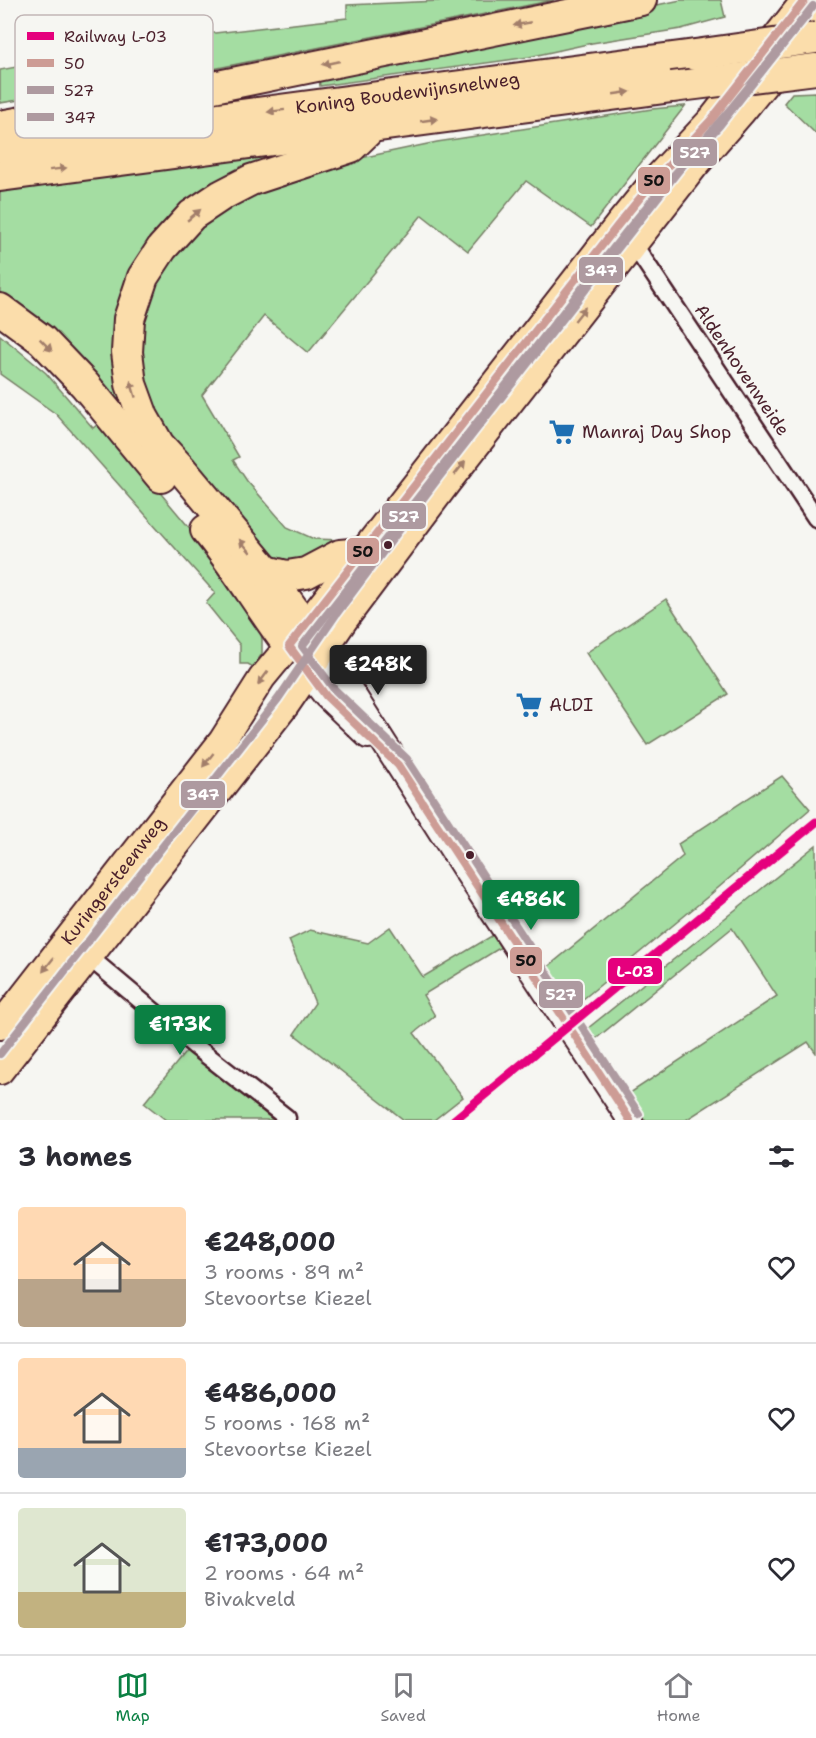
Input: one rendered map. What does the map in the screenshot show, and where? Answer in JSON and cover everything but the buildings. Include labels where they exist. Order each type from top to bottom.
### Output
[{"type":"highway","points":[[213,87],[641,0]]},
{"type":"highway","name":"Koning Boudewijnsnelweg","points":[[213,119],[816,38]]},
{"type":"highway","name":"Koning Boudewijnsnelweg","points":[[0,176],[816,69]]},
{"type":"highway","points":[[0,126],[15,123]]},
{"type":"highway","points":[[297,636],[266,571],[159,445],[143,417],[131,384],[127,352],[129,319],[142,277],[162,248],[192,215],[250,180],[351,147],[371,128]]},
{"type":"highway","name":"Koning Boudewijnsnelweg","points":[[0,147],[68,138]]},
{"type":"highway","points":[[0,309],[42,340],[85,385],[222,549],[272,624],[297,636]]},
{"type":"highway","points":[[266,571],[287,576],[306,573],[340,555],[363,553]]},
{"type":"main road","name":"Kuringersteenweg","points":[[2,1021],[222,741],[258,684],[618,225],[653,182],[711,120],[805,0]]},
{"type":"main road","name":"Kuringersteenweg","points":[[0,1071],[286,705],[324,649],[447,483],[694,167],[816,21]]},
{"type":"main road","points":[[297,636],[324,649],[630,1120]]},
{"type":"main road","points":[[297,636],[308,673],[326,696],[398,765]]},
{"type":"street","name":"Aldenhovenweide","points":[[634,244],[816,518]]},
{"type":"street","points":[[89,957],[195,1046],[287,1118]]},
{"type":"green space","points":[[554,0],[213,69],[213,33],[347,18],[347,5]]},
{"type":"green space","points":[[681,0],[721,0],[725,17],[681,29],[592,43],[529,57],[320,86],[318,73]]},
{"type":"green space","points":[[15,67],[15,101],[0,103],[0,70]]},
{"type":"green space","points":[[816,92],[816,134],[784,103],[792,93]]},
{"type":"green space","points":[[685,106],[591,227],[526,181],[468,251],[422,215],[308,353],[264,316],[202,395],[239,457],[233,460],[247,481],[287,527],[314,539],[342,540],[335,550],[278,567],[200,484],[155,412],[138,354],[140,320],[152,286],[195,225],[255,188],[337,163],[437,142]]},
{"type":"green space","points":[[297,150],[145,260],[130,401],[117,403],[0,295],[0,192]]},
{"type":"green space","points":[[0,335],[46,373],[93,428],[101,422],[218,562],[259,625],[262,654],[253,667],[240,664],[240,645],[206,603],[215,593],[56,414],[0,374]]},
{"type":"green space","points":[[666,599],[728,694],[647,745],[586,653]]},
{"type":"green space","points":[[782,776],[810,809],[571,1009],[544,970],[683,856],[678,844]]},
{"type":"green space","points":[[816,845],[816,1053],[808,1042],[686,1120],[644,1120],[627,1095],[777,996],[732,928],[593,1041],[587,1029]]},
{"type":"green space","points":[[390,927],[423,977],[495,934],[503,946],[423,995],[435,1016],[414,1033],[463,1097],[434,1120],[404,1120],[294,1034],[315,1003],[289,940],[310,930],[368,943]]},
{"type":"green space","points":[[188,1049],[273,1120],[166,1120],[144,1103]]},
{"type":"rail line","name":"L-03","points":[[454,1120],[816,822]]},
{"type":"transit line","name":"50","points":[[630,1120],[398,765],[326,696],[289,646],[618,225],[653,182],[711,120],[805,0]]},
{"type":"transit line","name":"527","points":[[639,1114],[407,759],[334,689],[302,646],[626,232],[661,189],[719,126],[813,6]]},
{"type":"transit line","name":"347","points":[[0,1054],[278,699],[337,613],[439,477],[686,161],[808,14]]},
{"type":"place","name":"Manraj Day Shop","points":[[562,432]]},
{"type":"place","name":"ALDI","points":[[529,705]]}]
